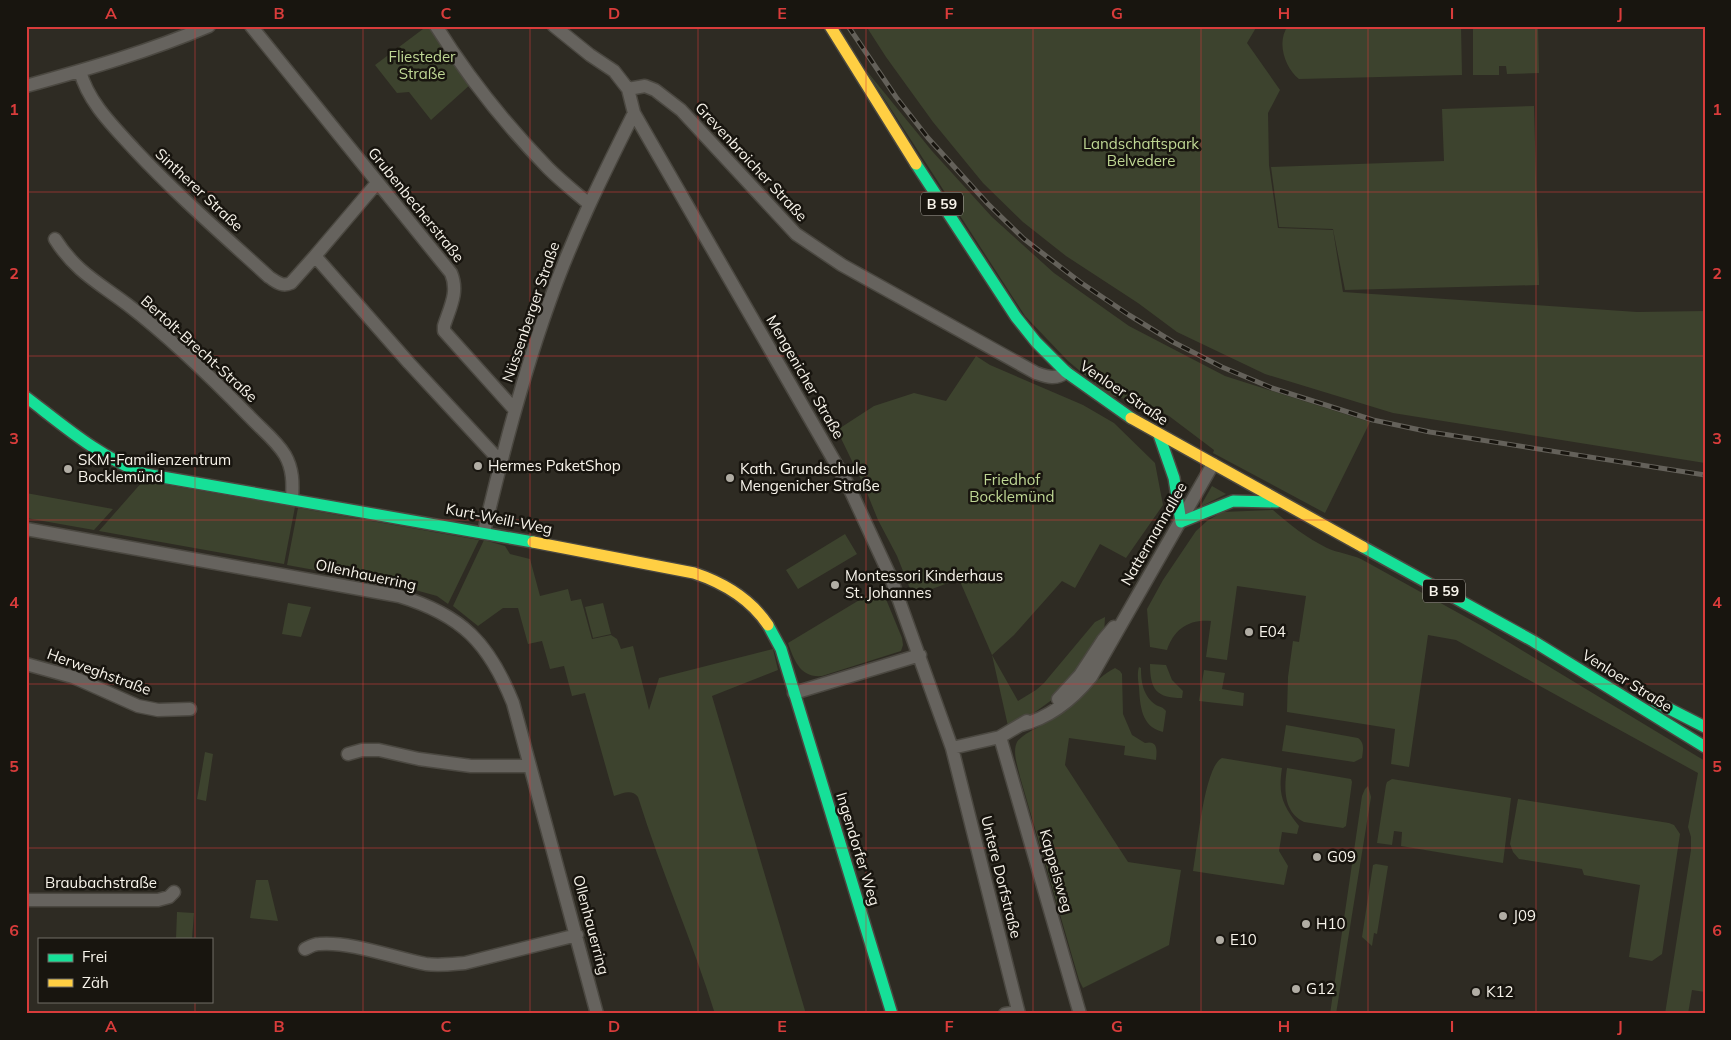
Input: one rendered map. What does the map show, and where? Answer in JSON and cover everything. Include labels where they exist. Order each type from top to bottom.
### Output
[{"type":"main road","name":"Venloer Straße","points":[[830,26],[994,286],[1036,342],[1066,372],[1125,415],[1159,435],[1533,641],[1705,727]]},
{"type":"main road","name":"Kurt-Weill-Weg","points":[[27,398],[102,456],[145,474],[484,532],[694,573],[722,584],[749,602],[767,622],[778,642],[794,693]]},
{"type":"main road","points":[[1159,435],[1174,473],[1181,522],[1233,500],[1283,502]]},
{"type":"main road","name":"Venloer Straße","points":[[1533,641],[1705,747]]},
{"type":"main road","name":"Ingendorfer Weg","points":[[794,693],[892,1014]]},
{"type":"street","points":[[26,86],[80,71],[209,26]]},
{"type":"street","name":"Grubenbecherstraße","points":[[251,26],[453,278],[455,292],[444,326],[444,332],[515,410]]},
{"type":"street","points":[[436,26],[463,68],[514,131],[549,168],[589,204]]},
{"type":"street","points":[[554,26],[590,55],[614,71],[628,89]]},
{"type":"street","name":"Sintherer Straße","points":[[80,71],[87,90],[115,129],[165,183],[269,277],[281,284],[292,283],[378,183]]},
{"type":"street","name":"Grevenbroicher Straße","points":[[628,89],[645,86],[681,110],[796,234],[842,265],[1036,373],[1052,378],[1060,377],[1066,372]]},
{"type":"street","name":"Mengenicher Straße","points":[[628,89],[634,113],[861,510],[891,578],[952,748]]},
{"type":"street","name":"Nüssenberger Straße","points":[[484,532],[500,461],[549,302],[589,204],[634,113]]},
{"type":"street","name":"Bertolt-Brecht-Straße","points":[[55,239],[65,254],[82,272],[129,306],[174,344],[216,383],[284,453],[291,468],[292,499]]},
{"type":"street","points":[[315,256],[409,363],[500,461]]},
{"type":"street","name":"Nattermannallee","points":[[952,748],[1000,737],[1021,725],[1062,696],[1088,664],[1110,630],[1122,621],[1213,464]]},
{"type":"street","name":"Ollenhauerring","points":[[26,529],[399,596],[434,608],[465,628],[494,662],[502,675],[513,703],[597,1014]]},
{"type":"street","points":[[794,693],[920,656]]},
{"type":"street","name":"Herweghstraße","points":[[26,664],[73,678],[138,706],[158,710],[190,709]]},
{"type":"street","name":"Kappelsweg","points":[[1000,737],[1080,1014]]},
{"type":"street","name":"Untere Dorfstraße","points":[[952,748],[1018,1013]]},
{"type":"street","points":[[348,754],[362,750],[379,750],[419,759],[471,766],[530,766]]},
{"type":"street","name":"Braubachstraße","points":[[26,900],[158,900],[169,897],[174,892]]},
{"type":"street","points":[[304,949],[317,944],[329,944],[429,964],[450,965],[465,963],[577,935]]},
{"type":"street","points":[[1005,1014],[1018,1013]]},
{"type":"green space","name":"Fliesteder Straße","points":[[427,26],[432,26],[471,84],[431,120],[409,92],[397,93],[375,65]]},
{"type":"green space","name":"Landschaftspark Belvedere","points":[[866,26],[1257,26],[1247,43],[1280,90],[1268,113],[1269,165],[1278,228],[1333,230],[1343,292],[1637,312],[1705,311],[1705,463],[1393,413],[1265,374],[1177,332],[1138,303],[1066,256],[1023,222],[983,183],[933,122]]},
{"type":"green space","points":[[1288,26],[1461,26],[1462,75],[1299,79],[1286,62],[1284,54],[1284,32]]},
{"type":"green space","points":[[1473,26],[1538,26],[1539,73],[1507,74],[1506,66],[1499,66],[1499,75],[1473,75]]},
{"type":"green space","points":[[865,69],[932,151],[992,217],[1054,273],[1129,326],[1225,376],[1370,422],[1325,513],[1213,453],[1214,450],[1169,416],[1142,402],[1110,396],[1068,361],[1025,316]]},
{"type":"green space","points":[[1534,106],[1539,285],[1345,290],[1333,229],[1279,227],[1271,167],[1444,161],[1442,109]]},
{"type":"green space","name":"Friedhof Bocklemünd","points":[[976,356],[990,365],[1083,405],[1114,423],[1155,463],[1163,505],[1126,558],[1100,544],[1075,588],[1062,581],[1014,635],[992,655],[959,579],[913,596],[897,556],[878,520],[837,430],[874,406],[914,393],[946,401]]},
{"type":"green space","points":[[143,481],[295,507],[284,564],[99,531]]},
{"type":"green space","points":[[1212,486],[1226,494],[1200,507]]},
{"type":"green space","points":[[26,493],[113,509],[94,530],[26,518]]},
{"type":"green space","points":[[298,508],[479,540],[448,604],[437,596],[397,585],[287,565]]},
{"type":"green space","points":[[1273,510],[1299,531],[1320,544],[1331,550],[1361,559],[1482,626],[1705,761],[1705,992],[1692,990],[1688,1014],[1665,1014],[1691,850],[1691,837],[1688,827],[1698,773],[1456,640],[1428,635],[1409,767],[1391,764],[1395,729],[1287,712],[1288,677],[1293,641],[1299,642],[1306,596],[1237,586],[1227,660],[1206,657],[1211,621],[1196,622],[1183,627],[1174,636],[1167,650],[1150,647],[1147,609],[1163,580],[1196,531],[1207,521],[1222,512]]},
{"type":"green space","points":[[845,534],[857,554],[798,589],[786,570]]},
{"type":"green space","points":[[484,540],[505,546],[510,554],[530,559],[540,596],[568,589],[571,601],[581,599],[592,639],[611,635],[617,639],[621,649],[633,646],[649,710],[659,678],[773,649],[778,670],[712,696],[806,1014],[715,1014],[638,797],[630,792],[614,796],[585,693],[572,696],[564,666],[550,669],[542,641],[528,644],[518,608],[503,608],[478,626],[453,606]]},
{"type":"green space","points":[[881,587],[902,638],[903,645],[901,651],[822,676],[814,676],[803,671],[793,656],[788,643]]},
{"type":"green space","points":[[288,603],[311,607],[301,637],[282,634]]},
{"type":"green space","points":[[603,603],[611,634],[593,638],[585,607]]},
{"type":"green space","points":[[1105,617],[1104,635],[1056,697],[1031,715],[1008,726],[992,655],[1018,701],[1044,683],[1095,622]]},
{"type":"green space","points":[[1150,664],[1166,665],[1172,680],[1183,691],[1182,698],[1166,696],[1156,690],[1151,680]]},
{"type":"green space","points":[[1139,667],[1141,668],[1144,688],[1148,697],[1166,711],[1163,732],[1150,725],[1143,714],[1138,679]]},
{"type":"green space","points":[[1115,668],[1122,674],[1123,714],[1132,735],[1145,743],[1154,744],[1156,747],[1156,760],[1124,755],[1125,746],[1069,738],[1065,765],[1128,862],[1181,870],[1169,945],[1083,988],[1079,980],[1020,777],[1015,750],[1020,739],[1064,712],[1100,678]]},
{"type":"green space","points":[[1204,670],[1225,673],[1222,689],[1244,693],[1243,706],[1199,701]]},
{"type":"green space","points":[[1286,725],[1358,738],[1363,744],[1362,758],[1354,762],[1282,751]]},
{"type":"green space","points":[[205,752],[213,754],[206,801],[197,799]]},
{"type":"green space","points":[[1222,758],[1282,768],[1281,792],[1283,799],[1299,826],[1297,834],[1282,832],[1279,851],[1288,866],[1284,885],[1193,871],[1202,810],[1210,776],[1216,764]]},
{"type":"green space","points":[[1287,768],[1351,779],[1346,826],[1343,828],[1304,822],[1297,818],[1286,799],[1285,783]]},
{"type":"green space","points":[[1392,779],[1511,798],[1503,863],[1401,846],[1402,832],[1394,831],[1392,845],[1377,843],[1386,785]]},
{"type":"green space","points":[[1368,786],[1371,797],[1336,1014],[1330,1014],[1362,796]]},
{"type":"green space","points":[[1518,799],[1674,825],[1680,834],[1662,954],[1652,961],[1629,957],[1640,885],[1584,875],[1582,869],[1519,859],[1513,852],[1510,844]]},
{"type":"green space","points":[[1373,865],[1388,866],[1377,934],[1374,933],[1372,946],[1362,937]]},
{"type":"green space","points":[[256,880],[268,880],[278,921],[250,918]]},
{"type":"green space","points":[[177,912],[194,913],[192,938],[176,938]]},
{"type":"railway","points":[[848,26],[896,97],[928,138],[988,204],[1024,239],[1080,282],[1173,342],[1222,367],[1272,388],[1373,420],[1430,432],[1705,475]]},
{"type":"traffic: fast","points":[[916,164],[1016,317],[1036,342],[1066,372],[1131,418]]},
{"type":"traffic: fast","points":[[26,397],[97,450],[145,474],[533,542]]},
{"type":"traffic: fast","points":[[1159,435],[1174,478],[1181,522],[1233,501],[1277,502]]},
{"type":"traffic: fast","points":[[1363,547],[1533,641],[1705,747]]},
{"type":"traffic: fast","points":[[768,625],[781,649],[892,1014]]},
{"type":"traffic: fast","points":[[1656,702],[1705,727]]},
{"type":"traffic: slow","points":[[830,26],[916,164]]},
{"type":"traffic: slow","points":[[1131,418],[1363,547]]},
{"type":"traffic: slow","points":[[533,542],[694,573],[726,587],[745,599],[768,625]]},
{"type":"place","name":"Hermes PaketShop","points":[[478,466]]},
{"type":"place","name":"SKM-Familienzentrum Bocklemünd","points":[[68,469]]},
{"type":"place","name":"Kath. Grundschule Mengenicher Straße","points":[[730,478]]},
{"type":"place","name":"Montessori Kinderhaus St. Johannes","points":[[835,585]]},
{"type":"place","name":"E04","points":[[1249,632]]},
{"type":"place","name":"G09","points":[[1317,857]]},
{"type":"place","name":"J09","points":[[1503,916]]},
{"type":"place","name":"H10","points":[[1306,924]]},
{"type":"place","name":"E10","points":[[1220,940]]},
{"type":"place","name":"G12","points":[[1296,989]]},
{"type":"place","name":"K12","points":[[1476,992]]}]
